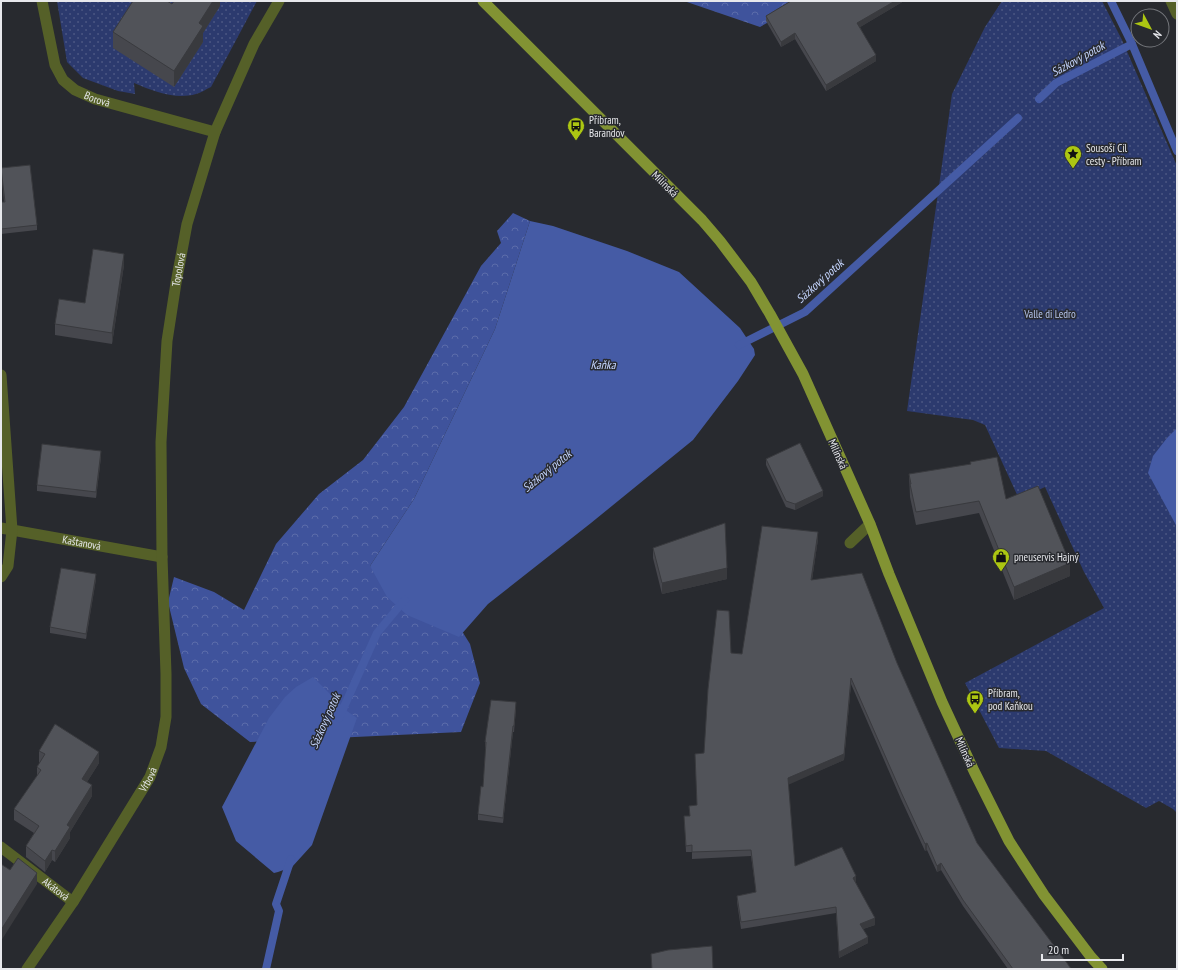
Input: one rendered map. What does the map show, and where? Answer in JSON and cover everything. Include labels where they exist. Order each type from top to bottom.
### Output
[{"type":"main road","name":"Milínská","points":[[483,1],[702,220],[751,282],[802,374],[870,524],[942,702],[1008,841],[1044,895],[1091,957],[1102,969]]},
{"type":"street","name":"Borová","points":[[42,1],[55,65],[63,80],[75,90],[95,98],[215,132]]},
{"type":"street","name":"Topolová","points":[[162,557],[161,442],[167,341],[187,224],[215,132],[254,44],[279,1]]},
{"type":"street","points":[[1171,1],[1177,14]]},
{"type":"street","points":[[1,375],[8,566],[1,577]]},
{"type":"street","points":[[850,542],[870,524]]},
{"type":"street","name":"Kaštanová","points":[[6,529],[162,557]]},
{"type":"street","name":"Vrbová","points":[[27,969],[73,902],[150,777],[161,747],[166,717],[162,557]]},
{"type":"street","name":"Akátová","points":[[1,847],[73,902]]},
{"type":"green space","points":[[57,1],[257,1],[211,87],[188,96],[180,96],[156,92],[134,83],[135,94],[118,91],[83,78],[67,62]]},
{"type":"green space","points":[[684,1],[806,1],[760,27]]},
{"type":"green space","name":"Valle di Ledro","points":[[1002,1],[1102,1],[1122,40],[1177,166],[1177,813],[1159,801],[1146,808],[1046,751],[999,748],[965,683],[1104,608],[1084,572],[1045,487],[1019,499],[985,425],[973,420],[907,411],[952,94],[985,27]]},
{"type":"green space","points":[[513,213],[530,221],[495,329],[414,499],[370,566],[460,628],[470,644],[480,683],[461,732],[250,742],[201,704],[184,668],[168,602],[174,577],[214,592],[244,610],[276,544],[319,494],[363,460],[404,407],[481,266],[501,243],[497,231]]},
{"type":"water","name":"Kaňka","points":[[530,221],[553,226],[627,251],[679,272],[740,328],[754,349],[755,355],[738,381],[693,440],[488,604],[459,637],[407,615],[387,597],[370,566],[414,499],[495,329]]},
{"type":"water","points":[[1177,428],[1177,527],[1148,473],[1153,456]]},
{"type":"water","points":[[313,677],[347,711],[357,718],[312,845],[292,867],[274,873],[236,841],[222,807],[269,718],[285,697],[296,687]]},
{"type":"building","points":[[133,1],[167,1],[172,4],[174,1],[213,1],[199,23],[203,26],[174,71],[113,32]]},
{"type":"building","points":[[791,1],[895,1],[857,23],[876,55],[826,85],[795,33],[781,42],[766,16]]},
{"type":"building","points":[[30,165],[37,225],[1,229],[1,202],[5,202],[1,168]]},
{"type":"building","points":[[93,249],[124,254],[112,333],[55,324],[59,299],[85,303]]},
{"type":"building","points":[[800,443],[823,491],[795,504],[786,501],[766,459]]},
{"type":"building","points":[[42,444],[101,451],[96,492],[37,485]]},
{"type":"building","points":[[997,457],[1006,499],[1038,486],[1070,563],[1014,587],[979,501],[916,512],[910,484],[909,474],[971,464],[970,462]]},
{"type":"building","points":[[725,523],[727,568],[662,583],[653,548]]},
{"type":"building","points":[[762,526],[818,532],[811,580],[862,573],[897,663],[977,843],[1071,969],[1013,969],[963,900],[941,863],[937,866],[901,792],[851,678],[844,754],[788,778],[795,866],[842,847],[856,876],[853,878],[875,918],[860,924],[868,937],[839,952],[836,907],[741,922],[737,896],[756,892],[751,850],[692,852],[692,845],[686,846],[684,816],[690,816],[689,806],[697,805],[695,754],[704,753],[708,689],[717,610],[729,611],[731,653],[742,654]]},
{"type":"building","points":[[61,568],[96,574],[86,634],[50,627]]},
{"type":"building","points":[[491,700],[516,702],[503,818],[478,814],[481,786],[483,787],[485,742]]},
{"type":"building","points":[[55,724],[99,752],[82,779],[92,785],[67,825],[70,827],[55,851],[52,850],[45,861],[26,846],[39,826],[14,809],[41,770],[37,767],[45,754],[39,751]]},
{"type":"building","points":[[18,858],[37,873],[1,930],[1,864],[10,870]]},
{"type":"building","points":[[712,946],[713,969],[652,969],[651,954],[668,950]]},
{"type":"waterway","points":[[1111,1],[1132,44],[1177,151]]},
{"type":"waterway","name":"Sázkový potok","points":[[1039,99],[1056,83],[1130,45]]},
{"type":"waterway","name":"Sázkový potok","points":[[739,345],[805,312],[1018,118]]},
{"type":"waterway","name":"Sázkový potok","points":[[339,718],[377,633],[405,600]]},
{"type":"waterway","name":"Sázkový potok","points":[[266,969],[279,911],[276,904],[291,859]]},
{"type":"place","name":"Příbram, Barandov","points":[[576,141]]},
{"type":"place","name":"Sousoší Cíl cesty - Příbram","points":[[1073,169]]},
{"type":"place","name":"pneuservis Hajný","points":[[1001,572]]},
{"type":"place","name":"Příbram, pod Kaňkou","points":[[975,714]]}]
